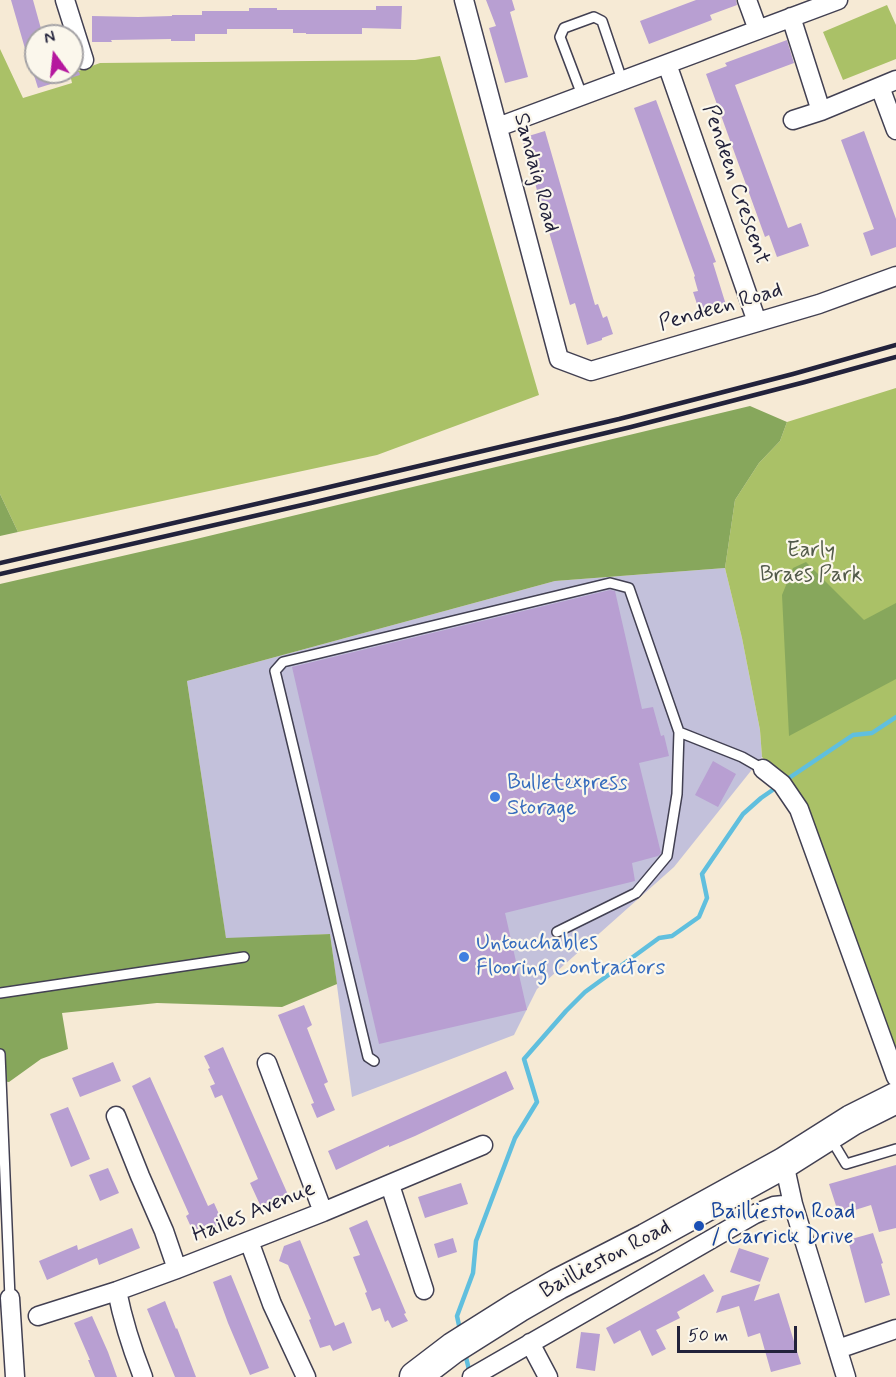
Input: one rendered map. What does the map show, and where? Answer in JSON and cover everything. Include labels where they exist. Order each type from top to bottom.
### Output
[{"type":"main road","name":"Baillieston Road","points":[[415,1377],[461,1342],[558,1284],[655,1234],[784,1163],[852,1120],[896,1098]]},
{"type":"street","points":[[65,0],[73,24]]},
{"type":"street","name":"Sandaig Road","points":[[464,0],[559,359]]},
{"type":"street","points":[[747,0],[758,30]]},
{"type":"street","points":[[498,127],[838,0]]},
{"type":"street","points":[[791,17],[821,111]]},
{"type":"street","name":"Pendeen Crescent","points":[[666,64],[758,322]]},
{"type":"street","points":[[793,120],[888,83],[896,130]]},
{"type":"street","name":"Pendeen Road","points":[[559,359],[591,371],[819,304],[896,276]]},
{"type":"street","points":[[763,769],[782,784],[799,809],[896,1077]]},
{"type":"street","points":[[267,1063],[323,1212]]},
{"type":"street","points":[[116,1116],[164,1231],[177,1269]]},
{"type":"street","name":"Hailes Avenue","points":[[38,1316],[117,1292],[177,1269],[390,1185],[483,1145]]},
{"type":"street","points":[[784,1163],[793,1204],[846,1377]]},
{"type":"street","points":[[390,1185],[424,1290]]},
{"type":"street","points":[[475,1375],[760,1211],[774,1206],[793,1204]]},
{"type":"street","points":[[249,1241],[272,1304],[306,1377]]},
{"type":"street","points":[[117,1292],[143,1377]]},
{"type":"street","points":[[10,1298],[15,1377]]},
{"type":"street","points":[[838,1349],[896,1329]]},
{"type":"street","points":[[530,1343],[548,1377]]},
{"type":"lane","points":[[582,95],[560,37],[564,28],[594,17],[602,21],[622,80]]},
{"type":"lane","points":[[374,1061],[368,1057],[275,671],[283,662],[610,583],[629,588],[679,732],[677,794],[667,856],[636,893],[557,932]]},
{"type":"lane","points":[[679,732],[763,769]]},
{"type":"lane","points":[[0,993],[244,957]]},
{"type":"lane","points":[[0,1054],[10,1298]]},
{"type":"lane","points":[[828,1135],[846,1164],[896,1149]]},
{"type":"shaded area","points":[[725,568],[742,638],[760,730],[762,757],[674,867],[537,989],[514,1035],[352,1097],[330,934],[226,939],[187,681],[555,581]]},
{"type":"green space","points":[[887,5],[896,25],[896,59],[843,80],[823,32]]},
{"type":"green space","points":[[0,49],[23,98],[69,84],[84,84],[84,69],[100,63],[415,60],[440,56],[539,395],[377,455],[18,532],[0,494]]},
{"type":"green space","name":"Early Braes Park","points":[[896,388],[896,1054],[803,801],[762,757],[760,730],[742,638],[725,568],[735,500],[759,463],[780,441],[787,422]]},
{"type":"green space","points":[[750,406],[787,422],[780,441],[759,463],[735,500],[725,568],[555,581],[187,681],[226,938],[330,934],[337,984],[282,1007],[157,1003],[62,1013],[68,1049],[41,1059],[9,1082],[0,1081],[0,584]]},
{"type":"green space","points":[[0,494],[18,532],[0,536]]},
{"type":"green space","points":[[806,562],[864,620],[896,603],[896,679],[789,736],[782,595],[793,568]]},
{"type":"building","points":[[11,0],[33,0],[40,24],[24,24],[24,45]]},
{"type":"building","points":[[486,0],[512,0],[515,10],[510,12],[528,77],[505,83],[489,28],[496,26]]},
{"type":"building","points":[[696,0],[736,0],[737,5],[710,15],[712,20],[649,44],[640,21]]},
{"type":"building","points":[[376,6],[402,6],[401,29],[362,28],[362,34],[306,34],[293,33],[293,29],[227,29],[227,34],[195,34],[195,41],[171,41],[171,39],[92,42],[92,16],[202,15],[202,11],[249,11],[249,8],[376,10]]},
{"type":"building","points":[[787,40],[794,63],[735,85],[788,228],[801,223],[809,246],[777,257],[769,235],[765,237],[706,74],[727,66],[725,63]]},
{"type":"building","points":[[37,84],[51,84],[38,88]]},
{"type":"building","points":[[656,100],[716,262],[713,263],[726,305],[699,310],[693,292],[698,291],[695,276],[634,108]]},
{"type":"building","points":[[545,131],[595,305],[598,304],[603,318],[607,316],[613,334],[587,345],[575,303],[570,305],[522,138]]},
{"type":"building","points":[[864,131],[896,219],[896,247],[871,256],[863,233],[874,229],[841,140]]},
{"type":"building","points":[[610,590],[615,591],[642,709],[653,707],[669,756],[639,763],[661,853],[658,856],[632,863],[635,881],[505,913],[527,1010],[379,1044],[292,667]]},
{"type":"building","points":[[713,761],[736,774],[718,807],[695,795]]},
{"type":"building","points":[[304,1005],[312,1025],[307,1028],[328,1082],[324,1084],[335,1110],[317,1118],[311,1104],[314,1103],[278,1015]]},
{"type":"building","points":[[223,1047],[289,1197],[262,1209],[250,1183],[258,1179],[222,1095],[215,1098],[210,1086],[215,1084],[204,1056]]},
{"type":"building","points":[[113,1062],[121,1081],[80,1097],[72,1078]]},
{"type":"building","points":[[506,1071],[514,1089],[336,1170],[328,1151]]},
{"type":"building","points":[[150,1077],[208,1206],[214,1203],[223,1223],[195,1236],[186,1216],[189,1214],[132,1086]]},
{"type":"building","points":[[68,1107],[90,1159],[71,1167],[50,1114]]},
{"type":"building","points":[[896,1165],[896,1228],[879,1232],[871,1205],[839,1215],[829,1184]]},
{"type":"building","points":[[108,1168],[119,1193],[100,1201],[89,1175]]},
{"type":"building","points":[[461,1183],[468,1204],[425,1218],[418,1197]]},
{"type":"building","points":[[367,1220],[408,1321],[392,1328],[388,1320],[385,1322],[380,1308],[372,1311],[353,1257],[360,1255],[349,1228]]},
{"type":"building","points":[[132,1228],[140,1248],[99,1265],[97,1258],[47,1280],[39,1261],[77,1245],[78,1250]]},
{"type":"building","points":[[873,1233],[890,1295],[865,1303],[848,1240]]},
{"type":"building","points":[[453,1238],[457,1252],[438,1258],[434,1244]]},
{"type":"building","points":[[300,1240],[335,1326],[344,1322],[352,1343],[333,1351],[330,1345],[320,1348],[309,1320],[311,1319],[288,1265],[279,1261],[284,1246]]},
{"type":"building","points":[[739,1248],[769,1258],[760,1282],[730,1272]]},
{"type":"building","points":[[704,1274],[714,1291],[677,1312],[680,1318],[656,1330],[666,1349],[652,1356],[640,1330],[614,1344],[606,1328]]},
{"type":"building","points":[[231,1275],[269,1368],[250,1375],[213,1282]]},
{"type":"building","points":[[760,1284],[754,1301],[779,1293],[801,1364],[771,1372],[760,1333],[748,1337],[739,1306],[716,1313],[722,1296]]},
{"type":"building","points":[[165,1301],[196,1377],[175,1377],[147,1309]]},
{"type":"building","points":[[92,1316],[117,1377],[95,1377],[88,1360],[90,1360],[74,1323]]},
{"type":"building","points":[[581,1332],[600,1334],[595,1371],[576,1368]]},
{"type":"waterway","points":[[786,780],[853,735],[872,733],[896,717]]},
{"type":"waterway","points":[[460,1330],[457,1316],[473,1273],[476,1241],[515,1138],[537,1102],[524,1059],[585,992],[659,938],[672,936],[699,917],[707,898],[702,874],[743,814],[777,787]]},
{"type":"waterway","points":[[465,1353],[470,1374]]},
{"type":"railway","points":[[0,563],[619,419],[896,345]]},
{"type":"railway","points":[[0,574],[631,427],[896,357]]},
{"type":"place","name":"Bulletexpress Storage","points":[[495,797]]},
{"type":"place","name":"Untouchables Flooring Contractors","points":[[464,957]]},
{"type":"place","name":"Baillieston Road / Carrick Drive","points":[[699,1226]]}]
